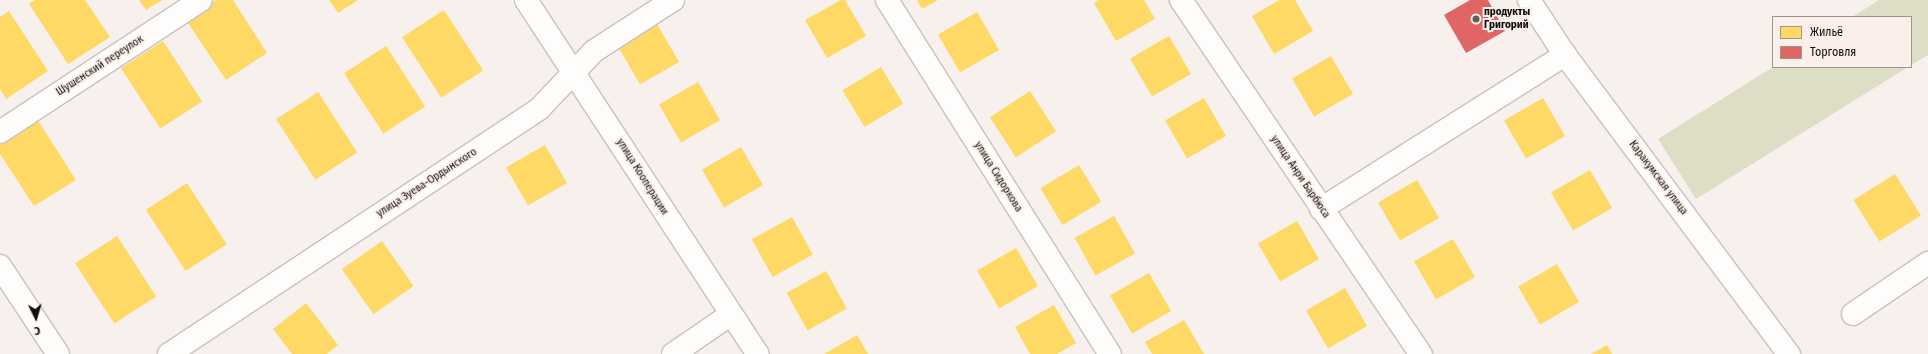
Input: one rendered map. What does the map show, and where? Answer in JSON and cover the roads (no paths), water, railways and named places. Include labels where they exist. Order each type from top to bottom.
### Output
[{"type":"street","name":"Шушенский переулок","points":[[0,132],[201,0]]},
{"type":"street","name":"улица Кооперации","points":[[526,0],[575,71],[730,315],[758,354]]},
{"type":"street","name":"улица Зуева-Ордынского","points":[[169,354],[539,109],[594,50],[673,0]]},
{"type":"street","name":"улица Сидоркова","points":[[887,0],[1110,354]]},
{"type":"street","name":"улица Анри Барбюса","points":[[1181,0],[1421,354]]},
{"type":"street","name":"Каракумская улица","points":[[1530,0],[1565,55],[1788,354]]},
{"type":"street","points":[[1322,209],[1565,55]]},
{"type":"street","points":[[1853,314],[1928,263]]},
{"type":"street","points":[[0,266],[58,354]]},
{"type":"street","points":[[673,354],[730,315]]},
{"type":"place","name":"продукты Григорий","points":[[1476,19]]}]
